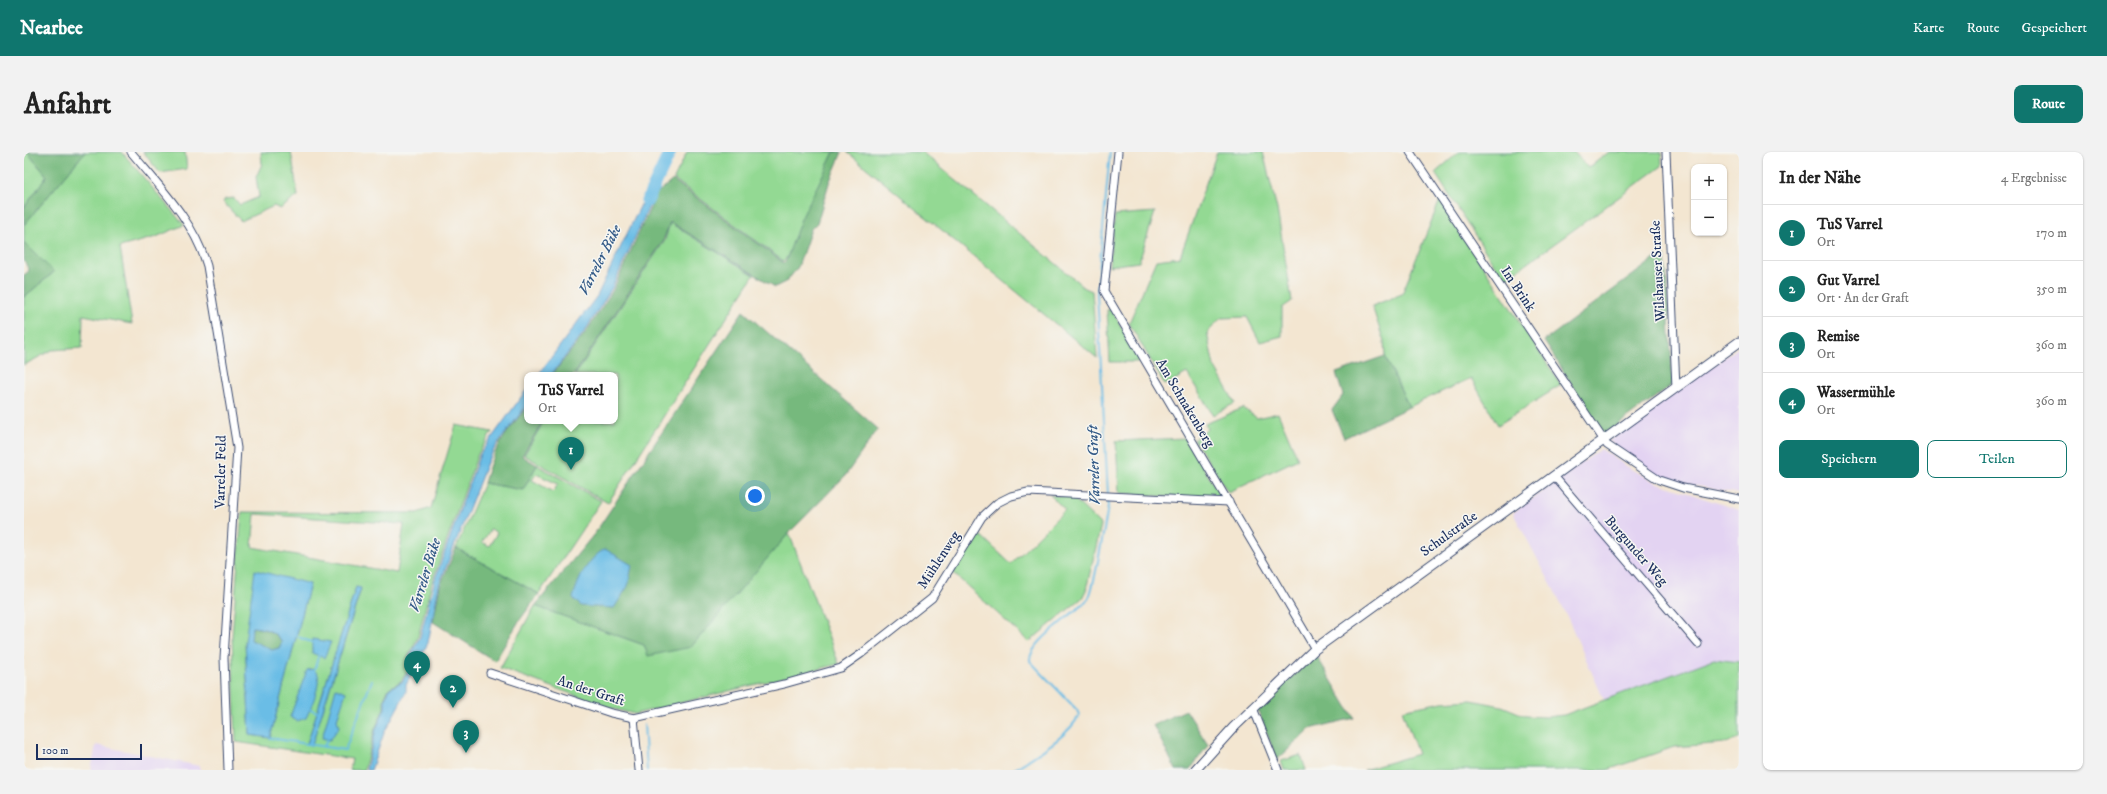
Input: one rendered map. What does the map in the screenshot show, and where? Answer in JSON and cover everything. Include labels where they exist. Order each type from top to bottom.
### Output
[{"type":"street","name":"Varreler Feld","points":[[131,152],[187,221],[203,251],[207,266],[235,426],[238,462],[224,658],[228,770]]},
{"type":"street","name":"Am Schnakenberg","points":[[1118,152],[1104,291],[1314,649]]},
{"type":"street","name":"Im Brink","points":[[1410,152],[1607,445],[1659,480],[1683,488],[1739,499]]},
{"type":"street","name":"Wilshauser Straße","points":[[1666,152],[1676,388]]},
{"type":"street","name":"Schulstraße","points":[[1195,770],[1253,708],[1314,649],[1739,342]]},
{"type":"street","name":"Burgunder Weg","points":[[1554,476],[1698,644]]},
{"type":"street","name":"Mühlenweg","points":[[634,718],[784,684],[840,668],[861,654],[932,598],[982,517],[1011,496],[1028,492],[1229,502]]},
{"type":"street","name":"An der Graft","points":[[490,673],[611,713],[634,718],[638,770]]},
{"type":"street","points":[[1253,708],[1278,770]]},
{"type":"shaded area","points":[[1739,347],[1739,494],[1662,479],[1609,441]]},
{"type":"shaded area","points":[[1601,449],[1634,471],[1658,483],[1739,510],[1739,662],[1714,659],[1604,700],[1562,605],[1513,513]]},
{"type":"shaded area","points":[[96,745],[200,766],[200,770],[91,770]]},
{"type":"green space","points":[[24,152],[27,152],[47,176],[24,208]]},
{"type":"green space","points":[[27,152],[85,152],[24,225],[24,208],[47,176]]},
{"type":"green space","points":[[85,152],[122,152],[184,225],[156,237],[120,247],[132,324],[83,315],[82,348],[52,350],[24,365],[24,297],[54,272],[24,242],[24,225]]},
{"type":"green space","points":[[143,152],[185,152],[187,169],[160,173]]},
{"type":"green space","points":[[261,152],[291,152],[298,196],[280,209],[274,206],[241,221],[223,202],[225,199],[234,198],[240,205],[259,197],[256,177],[262,164]]},
{"type":"green space","points":[[687,152],[834,152],[787,257],[783,261],[674,179]]},
{"type":"green space","points":[[834,152],[842,152],[829,183],[817,223],[811,229],[798,267],[787,281],[775,287],[670,222],[663,241],[576,372],[554,372],[586,332],[613,290],[657,193],[673,180],[784,263],[801,219]]},
{"type":"green space","points":[[847,152],[922,152],[1085,288],[1092,291],[1097,358]]},
{"type":"green space","points":[[1217,152],[1263,152],[1277,209],[1292,301],[1282,308],[1282,336],[1260,342],[1247,317],[1221,318],[1207,333],[1214,366],[1235,403],[1213,415],[1187,373],[1165,385],[1129,323],[1156,260],[1180,257]]},
{"type":"green space","points":[[1459,152],[1574,152],[1588,168],[1609,152],[1661,152],[1662,166],[1504,280],[1435,173]]},
{"type":"green space","points":[[1440,200],[1561,385],[1498,425],[1471,378],[1409,407],[1385,356],[1384,342],[1372,306],[1402,294]]},
{"type":"green space","points":[[1155,212],[1139,262],[1109,266],[1115,215]]},
{"type":"green space","points":[[670,223],[754,275],[608,503],[524,455],[542,424],[618,424],[618,372],[577,372],[665,240]]},
{"type":"green space","points":[[24,242],[54,272],[24,297],[24,275],[29,271],[24,260]]},
{"type":"green space","points":[[1665,256],[1673,384],[1604,435],[1544,341],[1656,258]]},
{"type":"green space","points":[[1111,309],[1142,362],[1110,362],[1107,310]]},
{"type":"green space","points":[[743,311],[878,429],[845,476],[789,533],[691,647],[648,656],[644,645],[535,606],[595,533]]},
{"type":"green space","points":[[1385,356],[1409,407],[1344,438],[1332,410],[1343,395],[1336,373]]},
{"type":"green space","points":[[1243,408],[1257,418],[1278,413],[1298,459],[1228,492],[1194,439],[1207,429],[1205,424]]},
{"type":"green space","points":[[524,411],[524,424],[541,424],[522,456],[537,465],[523,490],[484,483],[496,451]]},
{"type":"green space","points":[[456,425],[492,432],[478,454],[432,582],[418,637],[408,657],[408,671],[400,682],[389,688],[384,699],[384,708],[375,729],[364,770],[350,770],[352,759],[236,742],[232,636],[242,512],[417,513],[431,508]],"holes":[[[255,514],[404,524],[397,573],[252,547]],[[310,584],[270,738],[250,735],[245,642]],[[356,587],[361,589],[312,745],[307,744]],[[336,688],[345,693],[337,719]]]},
{"type":"green space","points":[[1185,438],[1224,501],[1119,493],[1116,441]]},
{"type":"green space","points":[[537,465],[601,501],[539,594],[456,548],[484,483],[523,490]],"holes":[[[536,474],[558,484],[553,492],[532,480]],[[491,529],[497,533],[489,546],[482,542]]]},
{"type":"green space","points":[[1050,495],[1072,497],[1101,525],[1086,590],[1082,598],[1029,642],[953,573],[977,532],[1011,564],[1065,510]]},
{"type":"green space","points":[[789,533],[839,664],[635,714],[613,709],[500,668],[535,606],[644,645],[750,576]]},
{"type":"green space","points":[[456,548],[539,594],[519,621],[495,661],[433,622],[440,586]]},
{"type":"green space","points":[[252,627],[265,630],[276,635],[282,642],[279,648],[272,650],[250,640]]},
{"type":"green space","points":[[1316,655],[1354,718],[1310,729],[1277,760],[1257,708]]},
{"type":"green space","points":[[1714,659],[1739,662],[1739,739],[1726,743],[1674,747],[1607,770],[1364,770],[1418,754],[1402,710],[1442,702],[1471,700],[1502,706],[1526,716],[1546,717],[1564,715]]},
{"type":"green space","points":[[1186,710],[1208,745],[1190,770],[1176,770],[1153,725]]},
{"type":"green space","points":[[1301,755],[1306,770],[1284,770],[1281,761]]},
{"type":"water","points":[[655,185],[656,191],[612,288],[585,331],[553,372],[540,372],[597,296],[649,188]]},
{"type":"water","points":[[524,393],[524,409],[498,443],[488,460],[439,585],[428,643],[406,685],[406,692],[384,733],[371,770],[366,770],[376,729],[385,708],[385,699],[390,688],[402,682],[409,671],[409,658],[420,637],[435,579],[480,454]]},
{"type":"water","points":[[605,549],[632,565],[628,586],[614,608],[581,606],[573,598],[578,584],[589,563]]},
{"type":"water","points":[[255,570],[310,584],[270,738],[250,735],[245,642]],"holes":[[[252,627],[265,629],[276,635],[282,642],[279,648],[272,650],[251,640]]]},
{"type":"water","points":[[356,587],[361,588],[312,745],[307,744]]},
{"type":"water","points":[[312,639],[331,642],[324,658],[312,653]]},
{"type":"water","points":[[313,669],[318,674],[318,685],[315,696],[306,718],[297,721],[290,717],[307,670]]},
{"type":"water","points":[[336,688],[346,692],[337,719],[339,727],[330,740],[322,738]]},
{"type":"waterway","name":"Varreler Bäke","points":[[647,201],[670,152]]},
{"type":"waterway","name":"Varreler Graft","points":[[1108,494],[1097,294],[1110,152]]},
{"type":"waterway","name":"Varreler Graft","points":[[1013,770],[1068,731],[1079,715],[1077,710],[1030,661],[1031,654],[1044,637],[1088,599],[1099,556],[1108,506],[1108,498]]},
{"type":"waterway","points":[[296,636],[313,643]]},
{"type":"waterway","points":[[314,671],[319,654]]},
{"type":"waterway","points":[[270,738],[345,750],[372,680]]},
{"type":"waterway","points":[[308,708],[317,712]]},
{"type":"waterway","points":[[644,724],[647,770]]},
{"type":"waterway","points":[[324,747],[327,740]]},
{"type":"place","name":"TuS Varrel","points":[[571,470]]},
{"type":"place","name":"Wassermühle","points":[[417,684]]},
{"type":"place","name":"Gut Varrel","points":[[453,708]]},
{"type":"place","name":"Remise","points":[[466,753]]}]
